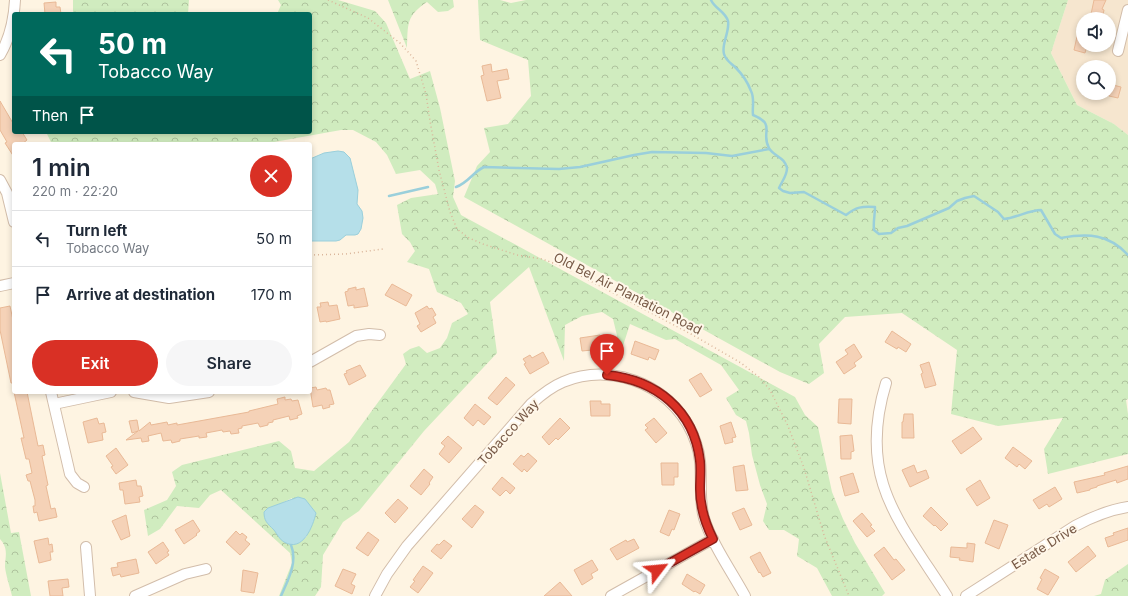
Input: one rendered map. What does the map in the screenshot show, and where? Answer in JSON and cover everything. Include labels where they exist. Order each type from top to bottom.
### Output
[{"type":"street","points":[[13,12],[15,0]]},
{"type":"street","points":[[1118,51],[1128,10]]},
{"type":"street","points":[[0,55],[11,30],[12,22]]},
{"type":"street","points":[[0,180],[7,193],[12,214]]},
{"type":"street","points":[[0,286],[12,283]]},
{"type":"street","points":[[312,361],[356,336],[369,334],[380,335]]},
{"type":"street","name":"Tobacco Way","points":[[375,596],[387,574],[403,551],[531,404],[564,381],[579,377],[607,375],[634,379],[646,384],[658,391],[679,410],[687,421],[697,444],[700,461],[701,504],[704,518],[713,539],[745,596]]},
{"type":"street","points":[[886,383],[881,401],[876,440],[876,455],[884,490],[895,514],[947,596]]},
{"type":"street","points":[[52,394],[70,474],[77,483],[84,487]]},
{"type":"street","points":[[54,404],[102,394]]},
{"type":"street","points":[[146,394],[169,398],[196,394]]},
{"type":"street","name":"Estate Drive","points":[[966,596],[1074,526],[1108,511],[1128,507]]},
{"type":"street","points":[[611,596],[713,539]]},
{"type":"street","points":[[86,547],[90,596]]},
{"type":"street","points":[[135,596],[185,574],[206,569]]},
{"type":"path","name":"Old Bel Air Plantation Road","points":[[328,0],[368,18],[400,43],[416,61],[426,94],[439,170],[450,212],[457,229],[469,238],[483,244],[517,255],[542,259],[564,267],[691,334],[741,363],[759,377],[770,390],[788,426],[804,468],[824,535],[850,596]]},
{"type":"path","points":[[312,255],[346,254],[383,249]]},
{"type":"shaded area","points":[[1068,0],[1128,0],[1128,135],[1114,124],[1077,105],[1051,53]]},
{"type":"green space","points":[[73,0],[189,0],[188,12],[73,12]]},
{"type":"green space","points":[[278,0],[338,0],[375,11],[386,23],[410,79],[430,71],[440,108],[455,181],[453,197],[461,215],[795,397],[805,415],[818,427],[832,492],[855,543],[885,593],[882,596],[832,596],[817,568],[797,556],[799,539],[784,530],[769,530],[763,521],[767,504],[752,455],[746,421],[736,415],[726,398],[739,390],[721,365],[675,339],[666,340],[630,324],[621,352],[613,319],[602,312],[582,316],[565,325],[564,361],[529,267],[490,302],[497,353],[424,431],[359,511],[343,522],[323,555],[321,587],[315,596],[279,596],[292,563],[290,553],[221,490],[210,495],[199,508],[177,506],[160,529],[148,536],[144,510],[167,500],[176,486],[172,472],[182,465],[279,441],[291,451],[295,468],[314,471],[349,442],[406,364],[403,354],[410,349],[419,346],[427,353],[440,348],[447,338],[452,323],[468,314],[461,303],[437,292],[429,269],[407,262],[415,251],[410,242],[402,234],[397,205],[411,198],[438,194],[435,184],[420,170],[396,174],[387,155],[376,142],[353,130],[341,130],[274,142],[51,142],[47,134],[312,134],[312,12],[278,12],[281,5]],"holes":[[[292,498],[307,536],[299,543],[284,542],[277,534],[268,508]]]},
{"type":"green space","points":[[388,0],[453,0],[454,7],[448,11],[438,12],[427,2],[420,7],[412,16],[408,27],[407,48]]},
{"type":"green space","points":[[478,0],[500,0],[511,3],[526,0],[1068,0],[1051,53],[1077,105],[1114,124],[1128,135],[1128,399],[1126,400],[1128,414],[1128,454],[1048,474],[1044,449],[1063,418],[998,426],[951,414],[957,350],[902,313],[845,317],[819,344],[824,373],[809,384],[780,372],[464,197],[477,166],[490,152],[484,128],[508,124],[531,96],[528,60],[480,40]]},
{"type":"green space","points":[[0,473],[11,533],[19,532],[31,596],[12,596],[7,578],[5,567],[6,549],[0,539]]},
{"type":"green space","points":[[1128,564],[1128,596],[1094,596],[1101,594],[1105,580]]},
{"type":"water","points":[[338,151],[344,152],[350,158],[358,190],[357,204],[362,211],[363,218],[361,229],[358,234],[346,235],[340,240],[336,241],[312,241],[312,158],[324,153]]},
{"type":"water","points":[[298,497],[305,499],[316,513],[310,531],[302,541],[297,544],[291,544],[284,542],[266,522],[264,512],[268,508]]},
{"type":"building","points":[[1094,0],[1106,0],[1102,9],[1104,10],[1104,12],[1091,12]]},
{"type":"building","points":[[56,2],[56,7],[60,7],[61,12],[45,12],[44,3]]},
{"type":"building","points":[[491,64],[492,72],[507,69],[509,79],[497,81],[501,98],[487,101],[481,76],[484,75],[482,66]]},
{"type":"building","points":[[1116,86],[1121,87],[1118,98],[1116,98]]},
{"type":"building","points":[[0,101],[12,122],[12,134],[23,134],[27,140],[24,142],[12,142],[12,154],[5,143],[7,142],[0,130]]},
{"type":"building","points":[[392,284],[412,295],[406,306],[385,295]]},
{"type":"building","points":[[356,287],[356,290],[364,288],[368,306],[354,308],[354,305],[348,306],[345,292],[348,291],[348,289]]},
{"type":"building","points":[[328,302],[329,306],[337,305],[340,319],[320,322],[317,307],[321,307],[320,303]]},
{"type":"building","points":[[10,306],[12,316],[12,383],[0,330],[0,308]]},
{"type":"building","points":[[427,306],[429,309],[432,308],[436,315],[433,317],[436,323],[421,332],[417,326],[420,324],[415,313]]},
{"type":"building","points":[[892,331],[911,344],[906,352],[885,342]]},
{"type":"building","points":[[600,335],[602,349],[582,351],[580,338]]},
{"type":"building","points":[[635,341],[659,350],[655,360],[649,357],[648,360],[631,354]]},
{"type":"building","points":[[854,344],[862,357],[854,363],[856,366],[844,374],[836,362],[848,354],[845,350]]},
{"type":"building","points":[[543,352],[549,363],[530,374],[524,364],[526,363],[523,359],[530,355],[532,358]]},
{"type":"building","points":[[929,362],[936,385],[925,388],[921,374],[923,373],[920,365]]},
{"type":"building","points":[[360,365],[366,376],[349,385],[344,374],[347,373],[346,371]]},
{"type":"building","points":[[701,373],[712,390],[700,397],[689,380]]},
{"type":"building","points":[[506,377],[515,385],[497,405],[488,398]]},
{"type":"building","points":[[316,387],[317,390],[326,388],[327,390],[330,390],[334,404],[323,409],[322,405],[313,407],[311,394],[312,388]]},
{"type":"building","points":[[14,394],[27,394],[38,446],[43,445],[45,455],[42,456],[51,509],[55,508],[57,517],[39,521],[37,512],[34,513],[33,506],[35,506],[35,500],[30,481],[28,481],[26,475],[32,473],[29,459],[26,459],[21,438],[24,438]]},
{"type":"building","points":[[285,397],[285,400],[298,400],[302,414],[297,416],[298,418],[290,420],[289,416],[273,420],[273,422],[268,423],[268,425],[260,427],[258,423],[242,426],[242,428],[238,429],[239,433],[231,434],[230,431],[223,432],[222,430],[206,433],[207,437],[199,438],[199,436],[180,439],[180,441],[172,443],[171,440],[163,441],[161,433],[148,436],[149,441],[142,442],[141,438],[126,440],[138,431],[132,433],[129,421],[137,420],[139,431],[150,422],[151,425],[167,422],[168,425],[177,423],[177,425],[249,412],[278,404],[277,399]]},
{"type":"building","points":[[839,399],[852,399],[851,424],[838,423]]},
{"type":"building","points":[[590,401],[601,401],[601,404],[610,404],[610,416],[591,416]]},
{"type":"building","points":[[475,404],[491,417],[484,425],[478,420],[473,426],[464,418]]},
{"type":"building","points":[[904,414],[913,414],[914,438],[902,438],[902,422]]},
{"type":"building","points":[[97,418],[99,424],[104,423],[106,432],[102,433],[103,440],[88,443],[83,422]]},
{"type":"building","points":[[560,418],[570,428],[558,440],[556,438],[549,445],[542,437]]},
{"type":"building","points":[[654,418],[667,433],[656,443],[645,430],[648,428],[645,425]]},
{"type":"building","points":[[731,422],[736,437],[732,438],[733,442],[725,444],[720,426]]},
{"type":"building","points":[[973,427],[982,439],[961,454],[952,441]]},
{"type":"building","points":[[852,435],[854,451],[851,452],[851,459],[841,459],[840,436]]},
{"type":"building","points":[[448,436],[462,448],[449,463],[439,454],[445,446],[441,443]]},
{"type":"building","points":[[1013,447],[1032,461],[1025,469],[1019,464],[1017,467],[1005,458]]},
{"type":"building","points":[[116,448],[128,465],[116,474],[111,467],[113,466],[106,456]]},
{"type":"building","points":[[528,453],[537,461],[527,472],[524,469],[522,472],[513,464],[521,455],[524,457]]},
{"type":"building","points":[[661,463],[678,463],[678,477],[674,477],[674,485],[662,485]]},
{"type":"building","points":[[744,465],[748,490],[736,491],[733,467]]},
{"type":"building","points":[[914,465],[917,473],[926,470],[929,478],[910,487],[902,470]]},
{"type":"building","points":[[1128,466],[1128,479],[1117,483],[1116,480],[1097,486],[1090,490],[1077,493],[1074,482],[1105,475],[1104,473]]},
{"type":"building","points":[[424,469],[433,477],[429,483],[430,484],[421,495],[410,486]]},
{"type":"building","points":[[853,473],[859,492],[845,496],[840,477]]},
{"type":"building","points":[[502,477],[515,488],[510,494],[506,490],[500,496],[492,489]]},
{"type":"building","points":[[136,480],[137,486],[141,486],[143,496],[139,497],[140,502],[125,504],[123,490],[120,490],[119,483]]},
{"type":"building","points":[[980,480],[990,498],[977,506],[966,489]]},
{"type":"building","points":[[1055,487],[1062,499],[1049,507],[1047,504],[1039,509],[1033,500]]},
{"type":"building","points":[[398,499],[408,508],[395,523],[385,513]]},
{"type":"building","points":[[475,505],[484,512],[472,528],[462,519]]},
{"type":"building","points":[[931,507],[948,524],[941,531],[923,516]]},
{"type":"building","points":[[744,508],[752,525],[740,530],[732,513]]},
{"type":"building","points":[[669,510],[680,514],[674,530],[672,529],[669,536],[660,532]]},
{"type":"building","points":[[862,513],[875,531],[867,537],[853,521]]},
{"type":"building","points":[[126,515],[130,536],[121,540],[112,521]]},
{"type":"building","points":[[193,520],[200,531],[196,534],[197,535],[184,544],[175,530]]},
{"type":"building","points":[[994,520],[1008,525],[999,549],[985,543]]},
{"type":"building","points":[[1128,528],[1128,540],[1108,547],[1105,538],[1114,535],[1113,533]]},
{"type":"building","points":[[236,531],[240,535],[242,533],[247,537],[245,540],[250,544],[240,555],[226,542]]},
{"type":"building","points":[[368,532],[379,540],[368,556],[356,548]]},
{"type":"building","points":[[48,538],[49,545],[52,544],[53,552],[50,552],[51,560],[39,563],[34,541]]},
{"type":"building","points":[[634,539],[639,548],[617,560],[610,549],[626,540],[627,542]]},
{"type":"building","points":[[444,540],[452,546],[441,559],[431,551],[437,544],[439,545]]},
{"type":"building","points":[[163,542],[169,551],[167,552],[169,555],[156,564],[148,552]]},
{"type":"building","points":[[967,543],[975,544],[973,562],[950,557],[951,547],[967,548]]},
{"type":"building","points":[[1088,546],[1096,556],[1076,572],[1068,562]]},
{"type":"building","points":[[884,547],[894,560],[896,559],[905,570],[892,580],[874,555]]},
{"type":"building","points":[[760,552],[771,573],[763,577],[750,557]]},
{"type":"building","points":[[136,559],[139,573],[121,577],[120,574],[113,576],[111,568],[118,567],[117,563]]},
{"type":"building","points":[[592,560],[598,570],[591,574],[593,578],[582,585],[574,570]]},
{"type":"building","points":[[423,566],[433,573],[418,593],[410,587]]},
{"type":"building","points":[[343,569],[356,574],[351,584],[355,586],[352,594],[335,586]]},
{"type":"building","points":[[1045,569],[1059,577],[1048,595],[1037,589],[1042,579],[1040,578]]},
{"type":"building","points":[[243,570],[258,573],[254,593],[241,591]]},
{"type":"building","points":[[687,574],[705,585],[700,594],[682,584]]},
{"type":"building","points":[[68,579],[69,587],[62,588],[63,596],[50,596],[48,581]]},
{"type":"building","points":[[560,582],[572,596],[544,596]]},
{"type":"waterway","points":[[711,0],[725,15],[728,21],[728,29],[723,50],[724,54],[727,60],[736,68],[750,88],[753,97],[753,115],[764,122],[766,126],[766,138],[769,148],[786,164],[786,174],[779,188],[783,191],[790,193],[804,192],[846,215],[859,208],[875,207],[874,230],[879,234],[891,233],[898,228],[907,226],[949,208],[957,201],[974,196],[998,212],[1004,219],[1041,210],[1055,234],[1061,238],[1071,236],[1089,236],[1106,239],[1121,248],[1128,255]]},
{"type":"waterway","points":[[456,187],[464,183],[484,167],[559,169],[580,167],[652,152],[706,153],[732,156],[769,149]]},
{"type":"waterway","points":[[389,196],[428,187]]},
{"type":"waterway","points":[[281,596],[293,564],[293,551],[291,545]]},
{"type":"route","points":[[607,375],[634,379],[658,391],[679,410],[687,421],[697,444],[701,475],[701,504],[704,518],[713,539],[657,570]]}]
